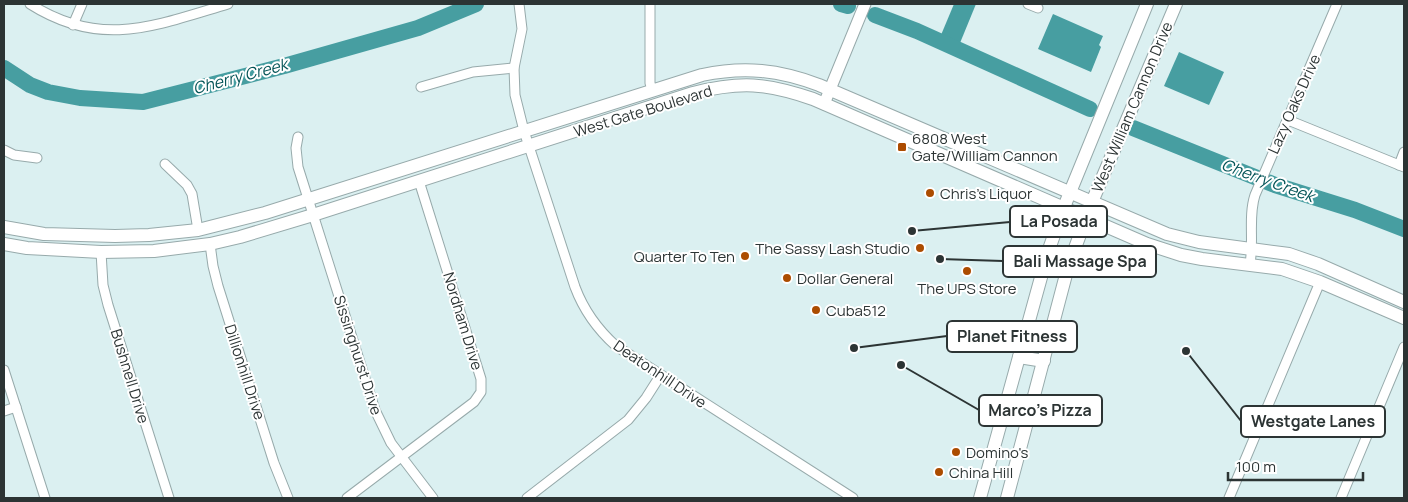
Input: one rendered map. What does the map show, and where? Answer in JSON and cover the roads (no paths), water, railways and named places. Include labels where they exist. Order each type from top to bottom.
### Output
[{"type":"main road","name":"West William Cannon Drive","points":[[980,498],[1048,252],[1064,207],[1147,4]]},
{"type":"main road","name":"West William Cannon Drive","points":[[1007,498],[1068,267],[1092,202],[1176,4]]},
{"type":"main road","name":"West Gate Boulevard","points":[[4,227],[44,234],[115,236],[198,230],[308,200],[702,74],[745,70],[775,72],[796,76],[830,89],[1176,238],[1289,254],[1318,264],[1404,302]]},
{"type":"main road","name":"West Gate Boulevard","points":[[4,244],[27,248],[101,252],[154,251],[210,244],[313,216],[691,94],[740,84],[770,86],[824,104],[1147,244],[1174,253],[1202,259],[1282,268],[1404,318]]},
{"type":"main road","points":[[919,146],[924,129]]},
{"type":"main road","points":[[1019,357],[1044,361]]},
{"type":"street","points":[[30,4],[44,13],[73,25],[94,29],[132,29],[150,26],[226,4]]},
{"type":"street","points":[[73,25],[82,4]]},
{"type":"street","name":"Deatonhill Drive","points":[[520,4],[522,28],[514,68],[515,95],[524,131],[575,288],[586,312],[604,336],[616,346],[853,498]]},
{"type":"street","points":[[650,4],[650,83],[652,90]]},
{"type":"street","points":[[824,104],[865,4]]},
{"type":"street","points":[[1028,4],[1038,8]]},
{"type":"street","name":"Lazy Oaks Drive","points":[[1250,264],[1253,248],[1252,202],[1337,4]]},
{"type":"street","points":[[421,87],[468,73],[514,68]]},
{"type":"street","points":[[1288,120],[1402,166],[1404,152]]},
{"type":"street","name":"Sissinghurst Drive","points":[[298,137],[296,148],[298,166],[375,410],[385,433],[433,498]]},
{"type":"street","points":[[4,150],[14,155],[37,158]]},
{"type":"street","points":[[165,164],[187,185],[192,194],[198,230]]},
{"type":"street","name":"Nordham Drive","points":[[401,456],[474,402],[481,392],[482,385],[419,181]]},
{"type":"street","name":"Dillionhill Drive","points":[[210,244],[218,286],[277,471],[288,498]]},
{"type":"street","name":"Bushnell Drive","points":[[101,252],[102,272],[108,305],[168,498]]},
{"type":"street","points":[[1229,498],[1320,282]]},
{"type":"street","points":[[1341,498],[1404,347]]},
{"type":"street","points":[[4,370],[45,498]]},
{"type":"street","points":[[527,498],[628,420],[646,398],[660,376]]},
{"type":"street","points":[[4,411],[16,407]]},
{"type":"street","points":[[347,498],[401,456]]},
{"type":"water","points":[[954,4],[976,4],[960,43],[941,35]]},
{"type":"water","points":[[1053,14],[1103,36],[1099,45],[1101,47],[1091,72],[1038,49]]},
{"type":"water","points":[[1179,52],[1224,72],[1209,105],[1164,86]]},
{"type":"waterway","name":"Cherry Creek","points":[[4,68],[30,85],[48,92],[80,98],[143,102],[284,66],[418,28],[476,4]]},
{"type":"waterway","name":"Cherry Creek","points":[[841,4],[848,6]]},
{"type":"waterway","name":"Cherry Creek","points":[[875,15],[917,31],[1090,109]]},
{"type":"waterway","name":"Cherry Creek","points":[[1133,128],[1275,185],[1355,210],[1404,229]]},
{"type":"place","name":"6808 West Gate/William Cannon","points":[[902,147]]},
{"type":"place","name":"Chris’s Liquor","points":[[930,193]]},
{"type":"place","name":"La Posada","points":[[912,231]]},
{"type":"place","name":"The Sassy Lash Studio","points":[[920,248]]},
{"type":"place","name":"Quarter To Ten","points":[[745,256]]},
{"type":"place","name":"Bali Massage Spa","points":[[940,259]]},
{"type":"place","name":"The UPS Store","points":[[967,271]]},
{"type":"place","name":"Dollar General","points":[[787,278]]},
{"type":"place","name":"Cuba512","points":[[816,310]]},
{"type":"place","name":"Planet Fitness","points":[[854,348]]},
{"type":"place","name":"Westgate Lanes","points":[[1186,351]]},
{"type":"place","name":"Marco's Pizza","points":[[901,365]]},
{"type":"place","name":"Domino's","points":[[956,452]]},
{"type":"place","name":"China Hill","points":[[939,472]]}]
